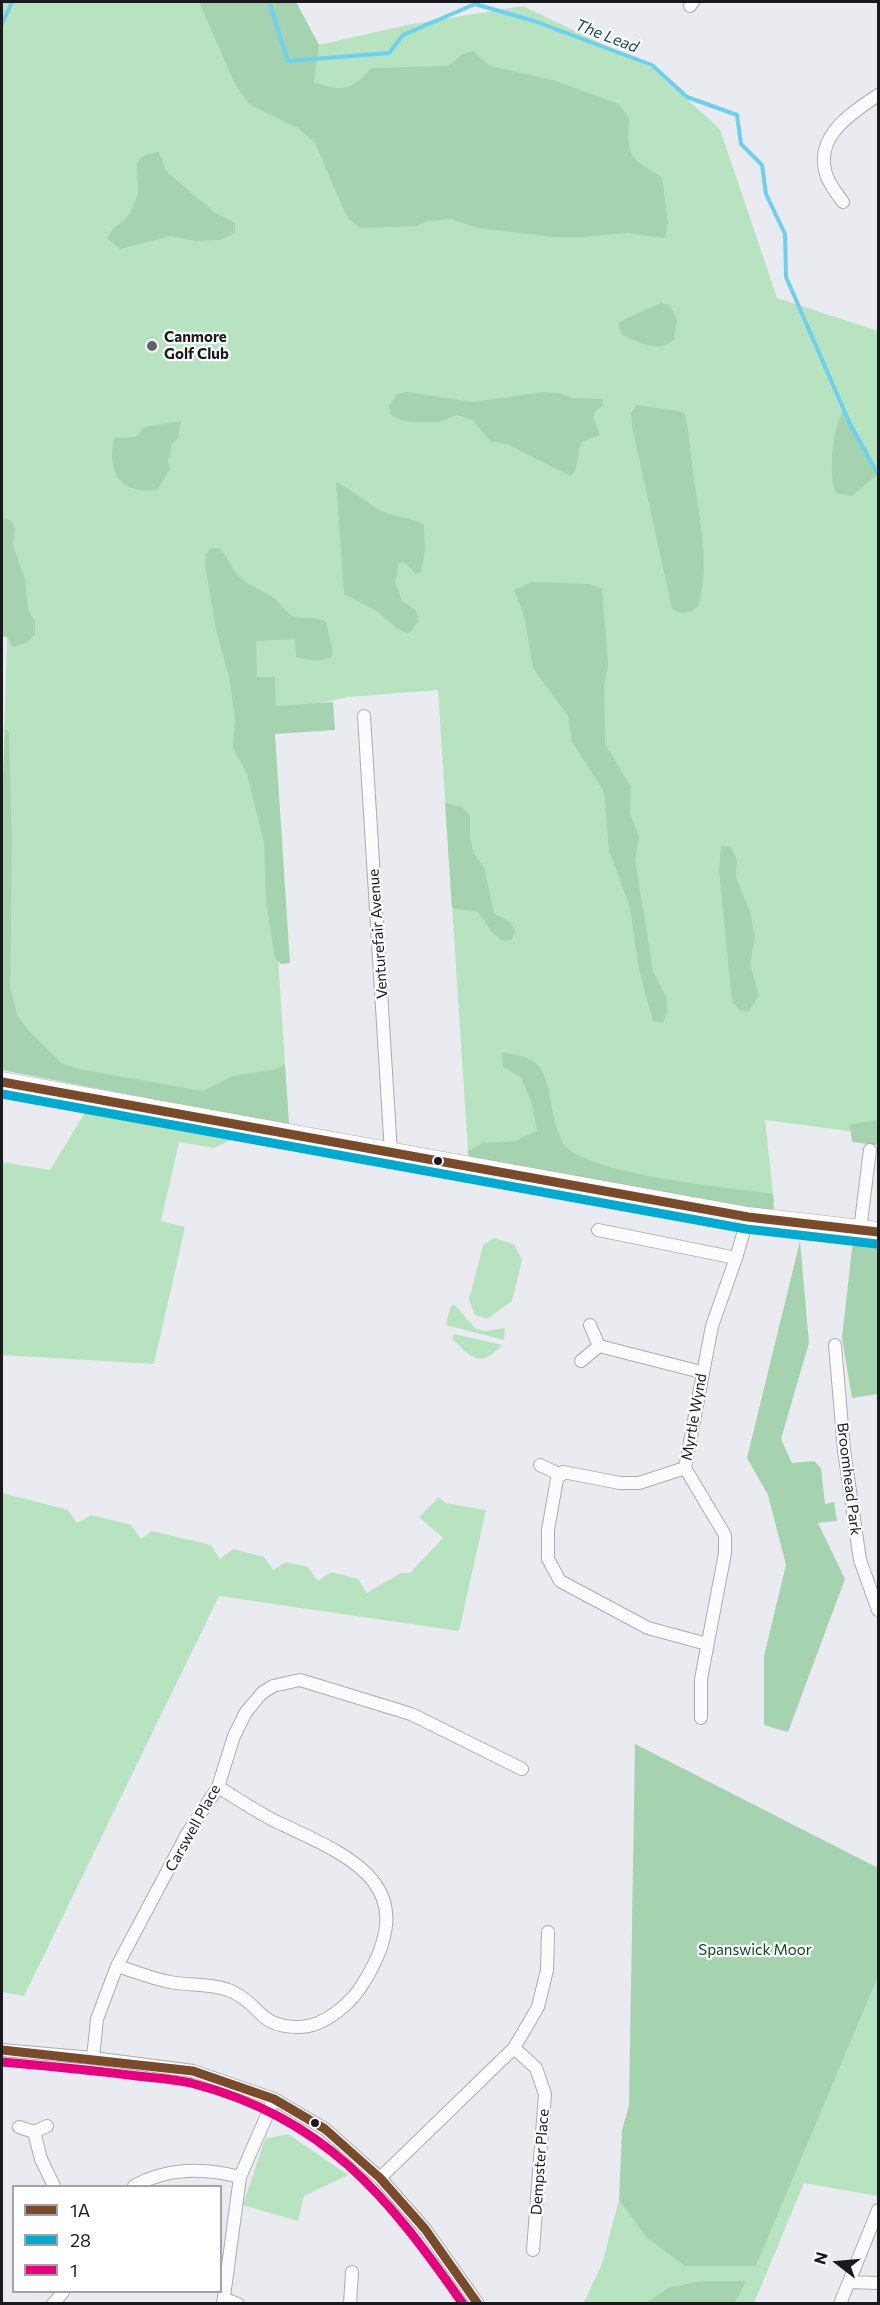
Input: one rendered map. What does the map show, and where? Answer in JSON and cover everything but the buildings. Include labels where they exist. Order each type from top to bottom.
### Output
[{"type":"main road","points":[[2,1082],[748,1217],[869,1231]]},
{"type":"street","points":[[843,202],[826,176],[823,152],[842,120],[879,95]]},
{"type":"street","name":"Venturefair Avenue","points":[[364,716],[391,1153]]},
{"type":"street","points":[[869,1231],[870,1150]]},
{"type":"street","name":"Myrtle Wynd","points":[[701,1718],[701,1679],[725,1553],[725,1535],[684,1468],[701,1372],[712,1326],[748,1217]]},
{"type":"street","points":[[598,1230],[736,1258]]},
{"type":"street","points":[[590,1325],[599,1346]]},
{"type":"street","name":"Broomhead Park","points":[[835,1345],[844,1450],[860,1560],[879,1610]]},
{"type":"street","points":[[599,1346],[701,1372]]},
{"type":"street","points":[[581,1361],[599,1346]]},
{"type":"street","points":[[540,1465],[561,1475]]},
{"type":"street","points":[[684,1468],[639,1484],[620,1483],[572,1471],[563,1472],[557,1479],[548,1530],[548,1559],[560,1581],[648,1628],[707,1644]]},
{"type":"street","name":"Carswell Place","points":[[93,2058],[97,2019],[117,1966],[187,1834],[218,1787],[234,1737],[246,1712],[262,1693],[273,1686],[300,1680],[411,1714],[522,1769]]},
{"type":"street","points":[[117,1966],[168,1982],[232,1992],[263,2019],[300,2027],[321,2023],[338,2011],[362,1986],[373,1968],[384,1934],[386,1913],[385,1898],[368,1874],[333,1847],[274,1820],[218,1787]]},
{"type":"street","points":[[380,2178],[514,2048],[538,2007],[547,1970],[548,1932]]},
{"type":"street","name":"Dempster Place","points":[[514,2048],[536,2068],[545,2094],[534,2250]]},
{"type":"street","points":[[2,2050],[93,2058],[194,2071],[274,2099],[325,2129],[380,2178],[425,2229],[478,2304]]},
{"type":"street","points":[[238,2304],[224,2301],[240,2177],[274,2099]]},
{"type":"street","points":[[19,2127],[34,2132],[47,2126]]},
{"type":"street","points":[[34,2132],[41,2159],[53,2185]]},
{"type":"street","points":[[137,2185],[147,2179],[169,2173],[193,2170],[240,2177]]},
{"type":"street","points":[[840,2304],[879,2210]]},
{"type":"street","points":[[350,2304],[352,2272]]},
{"type":"street","points":[[849,2282],[879,2283]]},
{"type":"green space","name":"Canmore Golf Club","points":[[2,2],[296,2],[319,45],[407,25],[523,6],[652,68],[720,129],[777,298],[878,331],[878,1135],[765,1120],[774,1202],[468,1151],[438,690],[348,697],[262,715],[289,1125],[2,1070],[2,813],[7,638],[2,636]]},
{"type":"green space","points":[[199,2],[296,2],[319,45],[314,82],[332,87],[352,85],[371,68],[448,66],[462,54],[473,51],[490,66],[553,80],[619,104],[629,118],[629,141],[632,155],[662,177],[668,223],[665,238],[627,233],[554,237],[478,228],[450,219],[428,221],[417,226],[360,228],[349,219],[342,206],[315,143],[298,128],[250,105],[235,84]]},
{"type":"green space","points":[[159,152],[167,172],[214,212],[235,223],[235,233],[220,240],[195,241],[170,236],[120,249],[107,238],[129,214],[136,201],[138,161],[149,154]]},
{"type":"green space","points":[[661,303],[670,305],[677,320],[674,340],[667,344],[654,346],[621,334],[619,322]]},
{"type":"green space","points":[[407,392],[473,402],[544,392],[558,393],[573,398],[603,399],[603,406],[596,410],[593,417],[600,435],[581,442],[575,471],[570,476],[507,444],[490,441],[472,420],[457,415],[439,422],[400,420],[391,415],[389,405],[398,394]]},
{"type":"green space","points":[[637,405],[679,411],[685,414],[702,536],[704,572],[698,607],[685,613],[672,609],[632,426],[631,413]]},
{"type":"green space","points":[[844,410],[878,474],[852,496],[836,493],[832,474],[834,439]]},
{"type":"green space","points":[[181,421],[178,439],[172,443],[168,461],[170,469],[157,490],[134,489],[125,485],[115,471],[112,451],[114,438],[136,437],[145,427]]},
{"type":"green space","points":[[336,482],[382,511],[424,525],[425,549],[421,572],[416,574],[404,562],[399,563],[395,582],[402,601],[416,610],[419,621],[409,633],[399,630],[377,611],[344,594]]},
{"type":"green space","points":[[2,518],[10,520],[15,528],[13,545],[25,579],[28,610],[35,622],[35,634],[28,642],[13,647],[7,637],[2,636]]},
{"type":"green space","points":[[211,548],[218,548],[243,580],[271,596],[292,616],[323,620],[327,623],[331,644],[332,657],[314,660],[296,657],[295,639],[256,641],[257,677],[275,677],[276,706],[333,702],[335,730],[275,734],[290,963],[281,964],[275,958],[266,900],[264,842],[247,774],[233,748],[235,718],[229,676],[216,630],[205,565],[206,554]]},
{"type":"green space","points":[[531,582],[587,584],[602,588],[608,664],[604,688],[605,744],[631,787],[630,814],[639,836],[635,860],[653,971],[666,997],[668,1011],[663,1023],[653,1021],[639,970],[630,907],[609,851],[604,792],[572,742],[568,716],[533,668],[524,616],[514,590]]},
{"type":"green space","points":[[5,729],[9,732],[12,843],[10,988],[18,1017],[61,1063],[79,1069],[203,1091],[233,1076],[272,1070],[285,1065],[289,1125],[2,1070],[2,813]]},
{"type":"green space","points":[[445,803],[462,807],[470,815],[470,839],[474,854],[484,867],[494,913],[511,923],[515,930],[512,940],[502,941],[492,932],[478,912],[452,908]]},
{"type":"green space","points":[[730,846],[737,859],[736,877],[750,912],[755,936],[750,963],[759,996],[748,1012],[740,1010],[732,1002],[719,870],[721,847]]},
{"type":"green space","points":[[502,1053],[520,1055],[540,1068],[549,1090],[554,1117],[562,1141],[566,1147],[582,1157],[633,1173],[773,1194],[774,1212],[468,1161],[468,1151],[483,1143],[515,1141],[537,1131],[532,1104],[521,1077],[503,1067]]},
{"type":"green space","points":[[86,1111],[236,1138],[214,1148],[179,1142],[161,1221],[185,1227],[154,1364],[2,1355],[2,1162],[50,1170]]},
{"type":"green space","points":[[878,1120],[878,1145],[852,1142],[850,1124]]},
{"type":"green space","points":[[494,1238],[514,1244],[522,1260],[512,1301],[487,1319],[475,1315],[469,1300],[483,1245]]},
{"type":"green space","points":[[853,1240],[878,1242],[878,1394],[852,1398],[842,1338]]},
{"type":"green space","points":[[800,1241],[809,1343],[781,1439],[792,1463],[814,1461],[821,1468],[825,1504],[834,1502],[837,1521],[818,1523],[845,1579],[788,1732],[764,1725],[764,1656],[786,1565],[768,1495],[747,1458]]},
{"type":"green space","points":[[454,1304],[476,1329],[485,1331],[505,1328],[504,1340],[446,1325],[450,1307]]},
{"type":"green space","points":[[454,1334],[502,1345],[488,1357],[476,1358],[452,1339]]},
{"type":"green space","points":[[2,1493],[68,1510],[77,1523],[91,1515],[131,1525],[141,1539],[152,1531],[211,1545],[220,1559],[233,1549],[264,1557],[273,1570],[286,1562],[308,1567],[318,1581],[331,1572],[358,1579],[367,1593],[401,1573],[410,1573],[443,1538],[419,1517],[439,1497],[445,1503],[486,1510],[459,1631],[219,1596],[24,1996],[2,1992]]},
{"type":"green space","name":"Spanswick Moor","points":[[635,1744],[878,1868],[878,1977],[756,2266],[685,2266],[646,2237],[619,2200],[622,2130],[629,2106]]},
{"type":"green space","points":[[878,1977],[878,2196],[804,2183],[754,2303],[735,2303],[745,2281],[702,2281],[669,2287],[646,2303],[583,2304],[602,2264],[619,2200],[646,2237],[756,2266]]},
{"type":"green space","points":[[288,2134],[348,2175],[304,2196],[298,2221],[243,2205],[265,2139]]},
{"type":"green space","points":[[702,2281],[746,2281],[735,2303],[646,2303],[669,2287]]},
{"type":"waterway","name":"The Lead","points":[[2,24],[12,2]]},
{"type":"waterway","name":"The Lead","points":[[269,2],[288,61],[389,53],[403,35],[475,4],[534,21],[652,65],[687,97],[737,115],[741,144],[762,165],[766,194],[785,234],[786,277],[850,424],[878,474]]},
{"type":"transit line","name":"1A","points":[[2,1082],[748,1217],[878,1232]]},
{"type":"transit line","name":"28","points":[[2,1094],[746,1229],[877,1244]]},
{"type":"transit line","name":"1A","points":[[2,2050],[193,2071],[274,2099],[325,2129],[380,2178],[425,2229],[478,2304]]},
{"type":"transit line","name":"1","points":[[2,2062],[191,2083],[238,2098],[279,2117],[316,2140],[349,2166],[379,2195],[407,2228],[463,2304]]},
{"type":"place","name":"Canmore Golf Club","points":[[152,346]]}]
